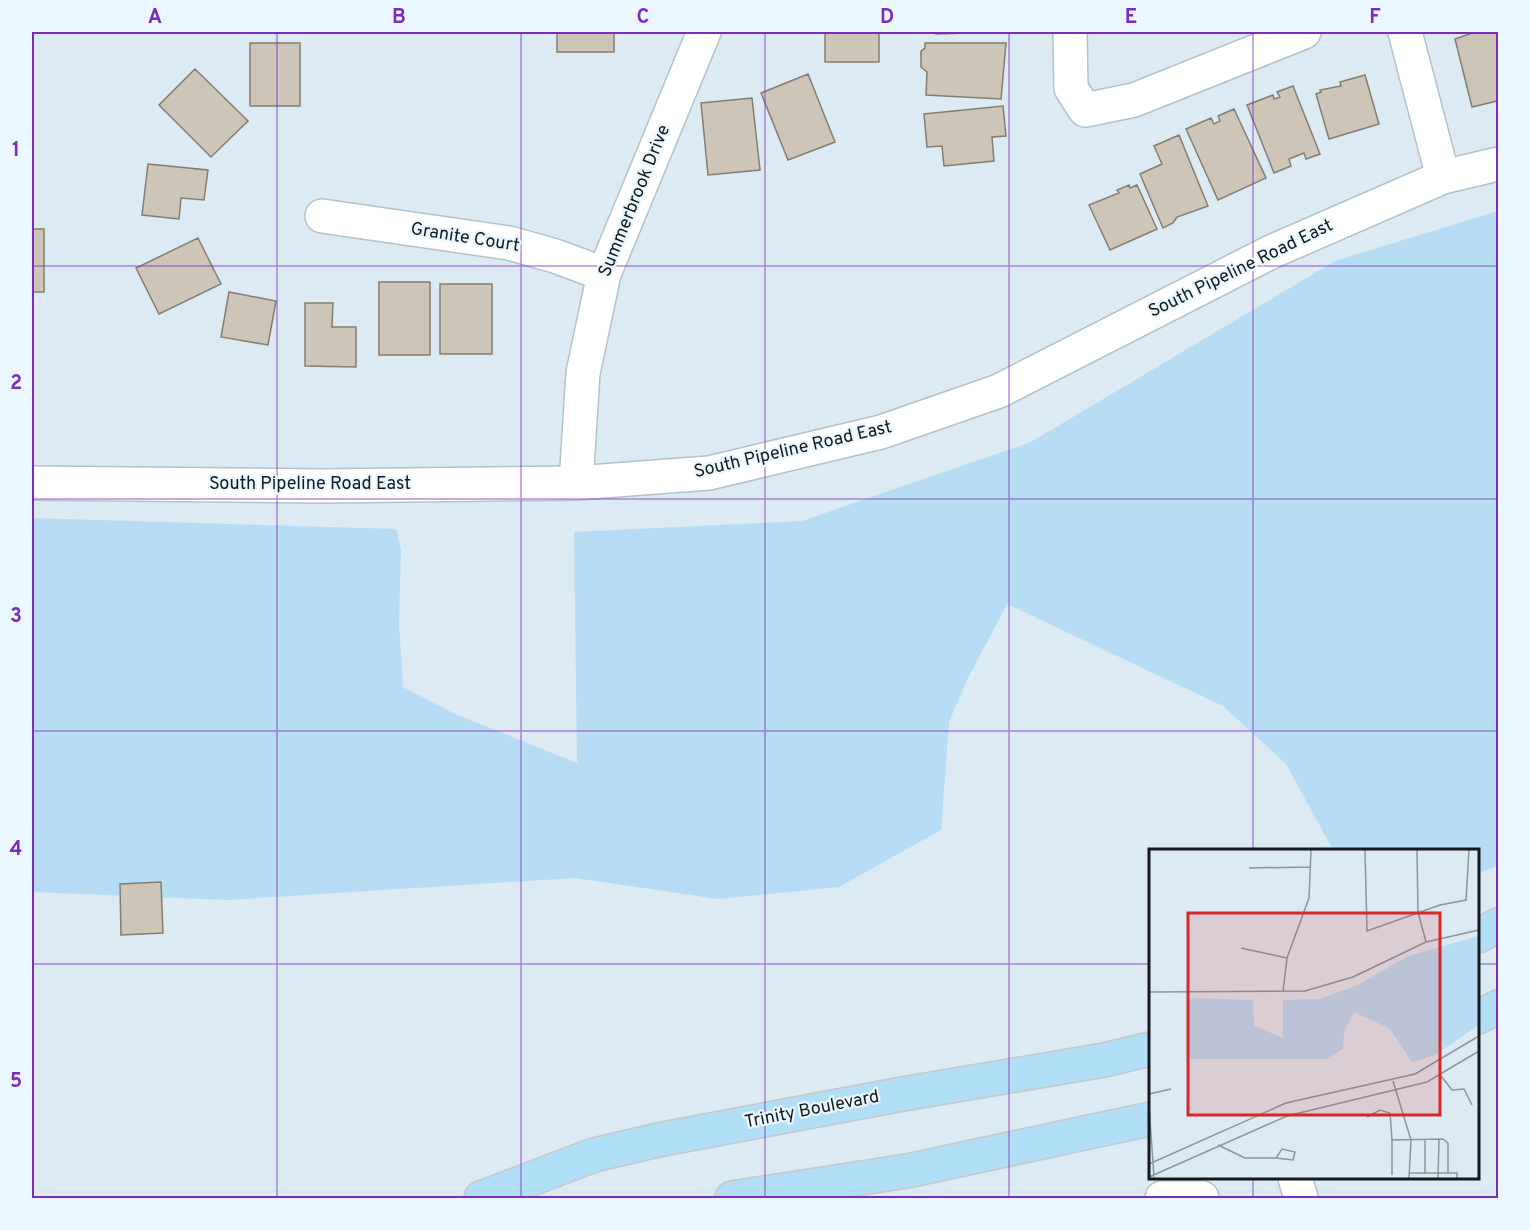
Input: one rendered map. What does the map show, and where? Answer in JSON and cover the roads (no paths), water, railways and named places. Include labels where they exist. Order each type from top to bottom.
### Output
[{"type":"main road","points":[[1479,936],[1498,926]]},
{"type":"main road","points":[[1479,1016],[1498,1007]]},
{"type":"main road","name":"Trinity Boulevard","points":[[482,1198],[594,1155],[658,1140],[897,1095],[1104,1060],[1149,1049]]},
{"type":"main road","points":[[732,1198],[907,1171],[1149,1119]]},
{"type":"street","name":"Summerbrook Drive","points":[[576,483],[583,373],[604,274],[704,32]]},
{"type":"street","points":[[1070,32],[1071,88],[1085,110],[1134,100],[1304,32]]},
{"type":"street","points":[[1405,32],[1443,177]]},
{"type":"street","name":"South Pipeline Road East","points":[[32,483],[322,486],[576,483],[709,473],[881,432],[999,391],[1270,252],[1443,177],[1498,164]]},
{"type":"street","name":"Granite Court","points":[[322,216],[509,243],[555,256],[604,274]]},
{"type":"street","points":[[1294,1179],[1300,1198]]},
{"type":"street","points":[[1162,1198],[1202,1198]]}]
